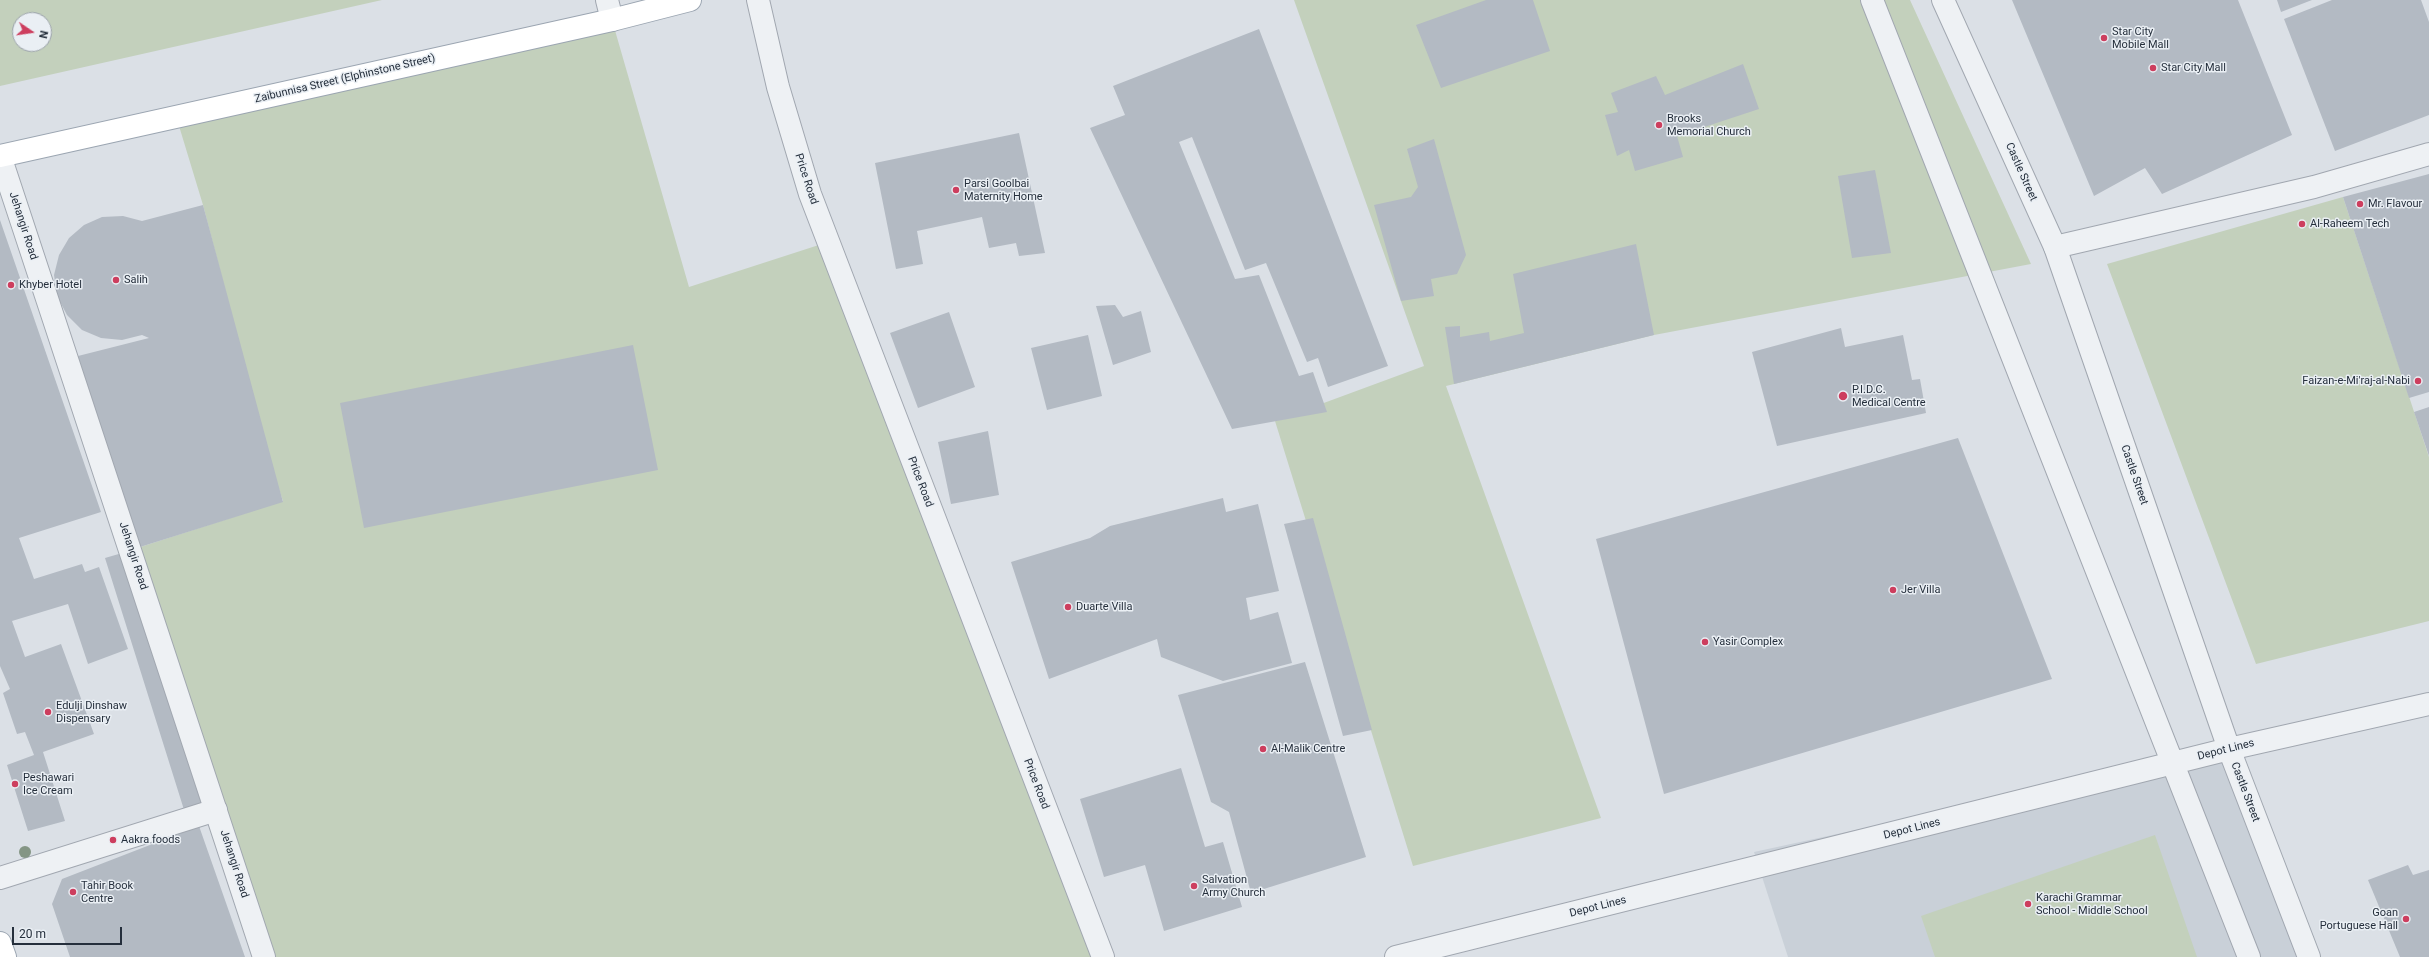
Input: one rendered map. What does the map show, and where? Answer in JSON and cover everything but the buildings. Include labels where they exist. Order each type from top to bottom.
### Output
[{"type":"main road","name":"Zaibunnisa Street (Elphinstone Street)","points":[[0,156],[610,10],[685,0]]},
{"type":"main road","points":[[0,942],[5,957]]},
{"type":"street","name":"Price Road","points":[[758,0],[778,87],[810,194],[1103,957]]},
{"type":"street","points":[[1872,0],[2249,957]]},
{"type":"street","name":"Castle Street","points":[[1943,0],[2055,247],[2228,749],[2309,957]]},
{"type":"street","points":[[2055,247],[2314,187],[2429,154]]},
{"type":"street","name":"Jehangir Road","points":[[0,156],[264,957]]},
{"type":"street","name":"Depot Lines","points":[[1396,957],[2228,749],[2429,704]]},
{"type":"street","points":[[0,878],[216,810]]},
{"type":"shaded area","name":"Karachi Grammar School - Middle School","points":[[2229,749],[2303,957],[1788,957],[1754,852]]},
{"type":"green space","points":[[0,0],[382,0],[0,86]]},
{"type":"green space","name":"Brooks Memorial Church","points":[[1294,0],[1910,0],[2031,264],[1654,335],[1446,386],[1601,818],[1413,866],[1275,421],[1424,366]]},
{"type":"green space","points":[[612,20],[689,287],[825,243],[1102,957],[264,957],[131,550],[283,501],[270,462],[203,205],[176,116]]},
{"type":"green space","points":[[2343,197],[2429,457],[2429,621],[2256,664],[2107,264]]},
{"type":"green space","points":[[2155,835],[2197,957],[1935,957],[1921,916]]},
{"type":"place","name":"Star City Mobile Mall","points":[[2104,38]]},
{"type":"place","name":"Star City Mall","points":[[2153,68]]},
{"type":"place","name":"Brooks Memorial Church","points":[[1659,125]]},
{"type":"place","name":"Parsi Goolbai Maternity Home","points":[[956,190]]},
{"type":"place","name":"Mr. Flavour","points":[[2360,204]]},
{"type":"place","name":"Al-Raheem Tech","points":[[2302,224]]},
{"type":"place","name":"Salih","points":[[116,280]]},
{"type":"place","name":"Khyber Hotel","points":[[11,285]]},
{"type":"place","name":"Faizan-e-Mi'raj-al-Nabi","points":[[2418,381]]},
{"type":"place","name":"P.I.D.C. Medical Centre","points":[[1843,396]]},
{"type":"place","name":"Jer Villa","points":[[1893,590]]},
{"type":"place","name":"Duarte Villa","points":[[1068,607]]},
{"type":"place","name":"Yasir Complex","points":[[1705,642]]},
{"type":"place","name":"Edulji Dinshaw Dispensary","points":[[48,712]]},
{"type":"place","name":"Al-Malik Centre","points":[[1263,749]]},
{"type":"place","name":"Peshawari Ice Cream","points":[[15,784]]},
{"type":"place","name":"Aakra foods","points":[[113,840]]},
{"type":"place","name":"Salvation Army Church","points":[[1194,886]]},
{"type":"place","name":"Tahir Book Centre","points":[[73,892]]},
{"type":"place","name":"Karachi Grammar School - Middle School","points":[[2028,904]]},
{"type":"place","name":"Goan Portuguese Hall","points":[[2406,919]]}]
